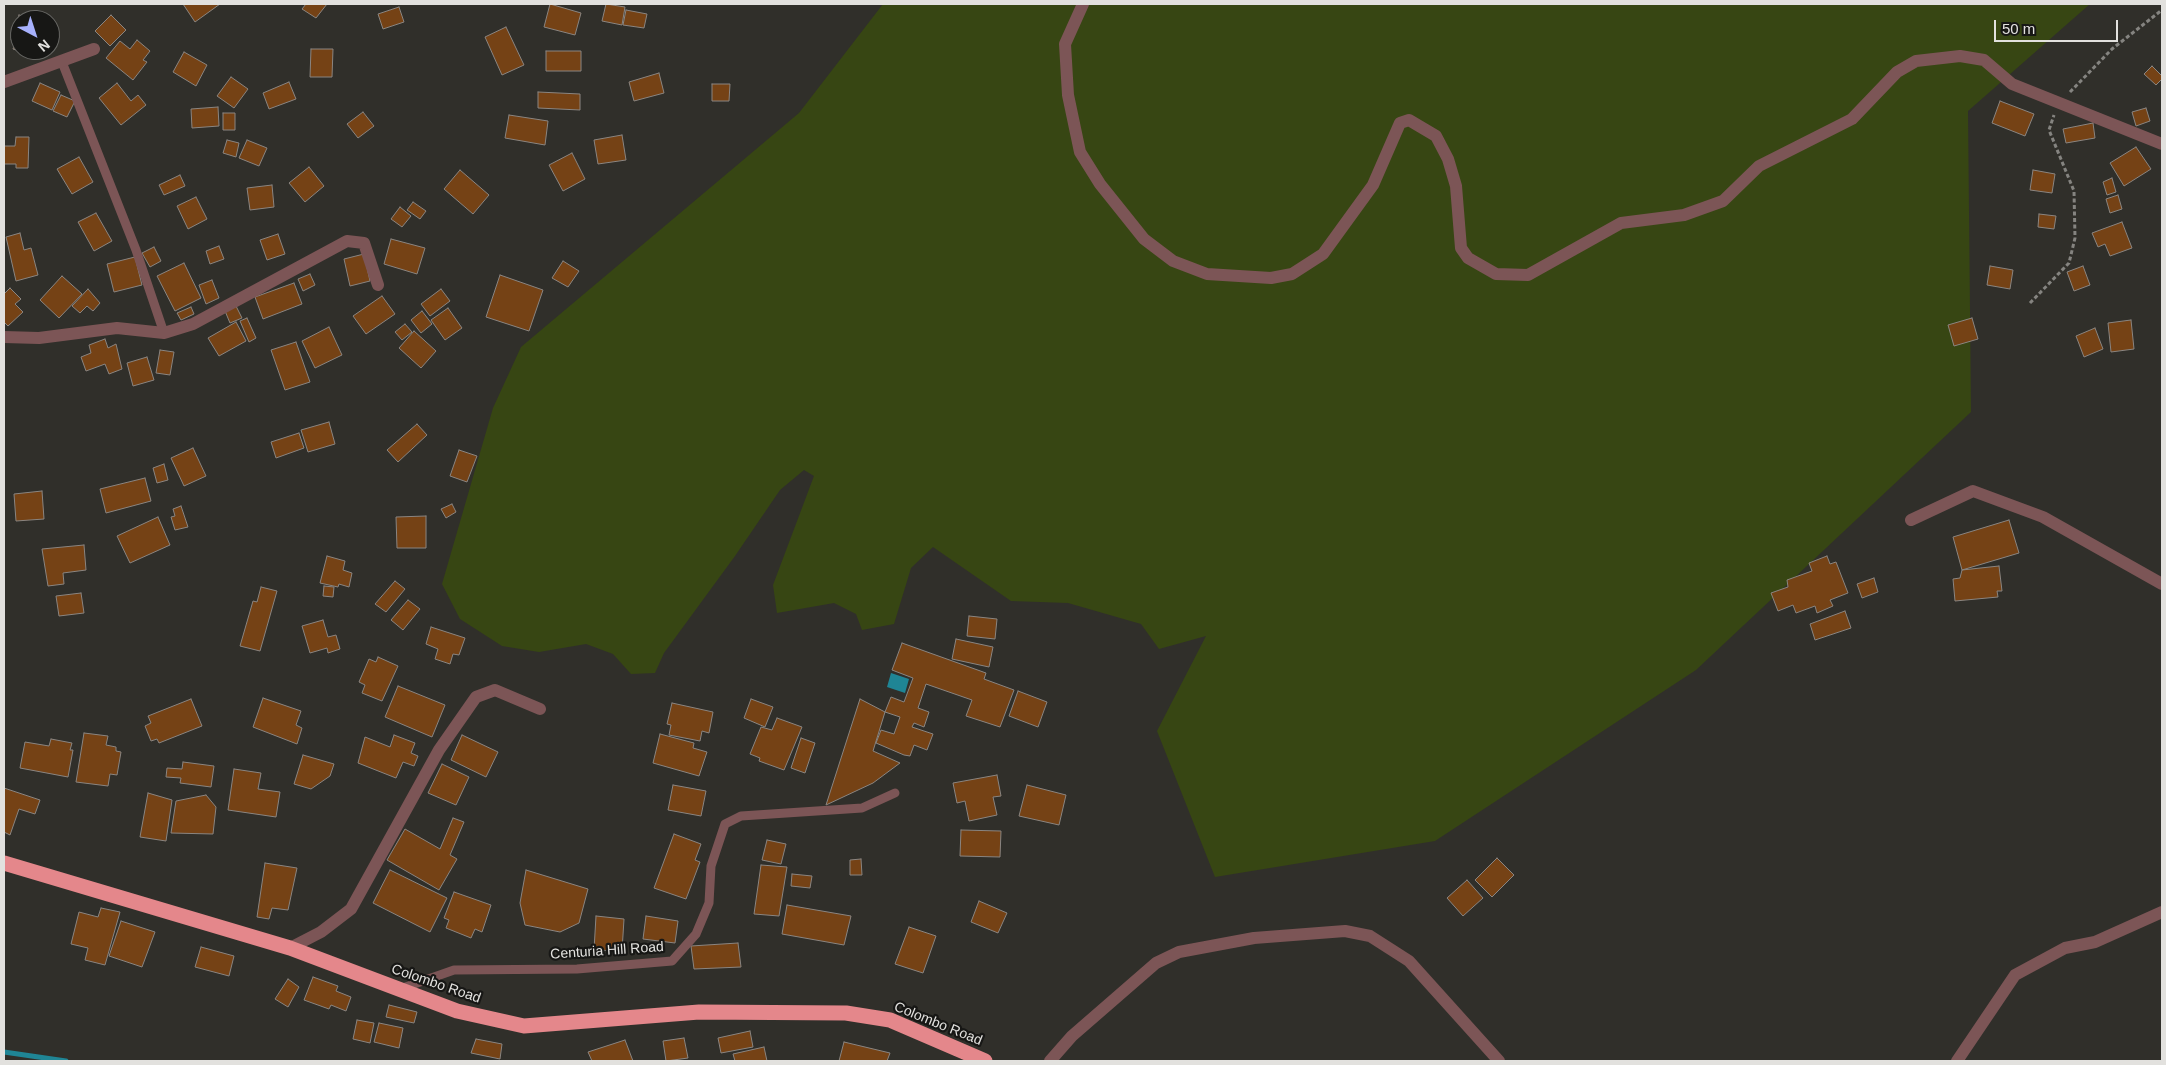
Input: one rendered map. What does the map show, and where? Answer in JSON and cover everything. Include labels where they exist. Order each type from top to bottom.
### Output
[{"type":"highway","name":"Colombo Road","points":[[4,863],[290,948],[457,1011],[524,1026],[699,1012],[846,1013],[890,1020],[985,1061]]},
{"type":"street","points":[[1083,4],[1065,44],[1068,95],[1080,152],[1100,184],[1144,239],[1173,261],[1208,274],[1271,278],[1292,274],[1322,254],[1373,185],[1400,123],[1409,120],[1436,136],[1448,159],[1456,186],[1461,248],[1468,258],[1496,274],[1528,275],[1621,223],[1684,215],[1723,200],[1759,166],[1852,119],[1898,72],[1916,61],[1960,56],[1984,60],[2012,84],[2162,144]]},
{"type":"street","points":[[4,82],[94,49]]},
{"type":"street","points":[[4,337],[39,338],[118,328],[164,333],[194,324],[347,241],[364,243],[378,285]]},
{"type":"street","points":[[1911,520],[1973,491],[2043,518],[2162,584]]},
{"type":"street","points":[[290,948],[321,932],[351,908],[439,750],[476,697],[496,690],[540,709]]},
{"type":"street","points":[[1957,1061],[2015,975],[2065,948],[2095,942],[2162,912]]},
{"type":"street","points":[[1050,1061],[1072,1036],[1156,963],[1179,952],[1254,938],[1345,931],[1370,936],[1409,961],[1500,1061]]},
{"type":"lane","points":[[62,62],[136,250],[164,333]]},
{"type":"lane","name":"Centuria Hill Road","points":[[400,989],[454,970],[577,969],[672,961],[696,934],[709,903],[711,866],[725,824],[741,816],[862,808],[895,793]]},
{"type":"path","points":[[2030,303],[2069,263],[2075,238],[2074,191],[2049,130],[2058,104],[2112,49],[2162,10]]},
{"type":"green space","points":[[883,4],[2090,4],[1968,111],[1971,412],[1696,670],[1435,841],[1215,877],[1157,731],[1206,636],[1159,649],[1141,624],[1068,603],[1011,601],[933,547],[911,568],[894,624],[862,630],[856,614],[834,603],[777,613],[773,585],[814,476],[804,470],[780,490],[735,556],[664,653],[655,673],[631,674],[613,654],[586,644],[539,652],[502,646],[460,619],[442,584],[493,408],[521,347],[799,113]]},
{"type":"water","points":[[891,673],[909,679],[905,693],[887,687]]},
{"type":"building","points":[[183,4],[220,4],[195,22]]},
{"type":"building","points":[[306,4],[327,4],[316,18],[302,9]]},
{"type":"building","points":[[550,4],[581,13],[575,35],[544,27]]},
{"type":"building","points":[[606,4],[625,7],[622,25],[602,21]]},
{"type":"building","points":[[399,7],[404,22],[383,29],[378,14]]},
{"type":"building","points":[[626,10],[647,14],[644,28],[623,25]]},
{"type":"building","points":[[111,15],[126,30],[110,46],[95,31]]},
{"type":"building","points":[[506,27],[524,65],[502,75],[485,37]]},
{"type":"building","points":[[137,40],[150,51],[143,60],[147,62],[133,80],[106,58],[120,41],[130,49]]},
{"type":"building","points":[[311,49],[333,49],[332,77],[310,77]]},
{"type":"building","points":[[546,51],[581,51],[581,71],[546,71]]},
{"type":"building","points":[[184,52],[207,65],[196,86],[173,72]]},
{"type":"building","points":[[2152,66],[2162,76],[2162,79],[2156,85],[2144,74]]},
{"type":"building","points":[[659,73],[664,93],[634,101],[629,82]]},
{"type":"building","points":[[231,77],[248,89],[234,108],[217,96]]},
{"type":"building","points":[[289,82],[296,99],[269,109],[263,93]]},
{"type":"building","points":[[40,83],[60,92],[52,110],[32,101]]},
{"type":"building","points":[[117,83],[131,101],[138,95],[146,105],[121,125],[99,98]]},
{"type":"building","points":[[712,84],[730,84],[729,101],[712,101]]},
{"type":"building","points":[[538,92],[580,94],[580,110],[538,108]]},
{"type":"building","points":[[61,95],[75,101],[67,117],[53,111]]},
{"type":"building","points":[[2000,101],[2034,114],[2025,136],[1992,123]]},
{"type":"building","points":[[218,107],[219,126],[192,128],[191,109]]},
{"type":"building","points":[[2146,108],[2150,121],[2136,126],[2132,112]]},
{"type":"building","points":[[363,112],[374,126],[358,138],[347,124]]},
{"type":"building","points":[[223,113],[235,113],[235,130],[223,130]]},
{"type":"building","points":[[509,115],[548,121],[545,145],[505,138]]},
{"type":"building","points":[[2093,123],[2095,138],[2066,143],[2063,129]]},
{"type":"building","points":[[622,135],[626,160],[598,164],[594,140]]},
{"type":"building","points":[[16,137],[29,137],[28,168],[16,168],[16,164],[4,164],[4,146],[15,146]]},
{"type":"building","points":[[227,140],[239,143],[236,157],[223,153]]},
{"type":"building","points":[[247,140],[267,148],[259,166],[239,158]]},
{"type":"building","points":[[2136,147],[2151,169],[2124,186],[2110,163]]},
{"type":"building","points":[[572,153],[585,179],[563,191],[549,165]]},
{"type":"building","points":[[79,157],[93,182],[72,194],[57,169]]},
{"type":"building","points":[[309,167],[324,186],[305,202],[289,183]]},
{"type":"building","points":[[460,170],[489,195],[473,214],[444,189]]},
{"type":"building","points":[[2033,170],[2055,174],[2052,193],[2030,190]]},
{"type":"building","points":[[180,175],[185,186],[164,195],[159,185]]},
{"type":"building","points":[[2112,178],[2116,192],[2107,195],[2103,182]]},
{"type":"building","points":[[272,185],[274,207],[250,210],[247,188]]},
{"type":"building","points":[[2118,195],[2122,209],[2110,213],[2106,199]]},
{"type":"building","points":[[196,197],[207,219],[188,229],[177,206]]},
{"type":"building","points":[[413,202],[426,211],[420,219],[407,210]]},
{"type":"building","points":[[400,207],[411,216],[402,227],[391,219]]},
{"type":"building","points":[[96,213],[112,241],[94,251],[78,222]]},
{"type":"building","points":[[2039,214],[2056,216],[2054,229],[2038,227]]},
{"type":"building","points":[[2122,222],[2132,248],[2110,256],[2105,244],[2098,247],[2092,233]]},
{"type":"building","points":[[20,233],[24,250],[31,248],[38,275],[16,281],[6,237]]},
{"type":"building","points":[[278,234],[285,254],[267,260],[260,240]]},
{"type":"building","points":[[391,239],[425,248],[417,274],[384,264]]},
{"type":"building","points":[[219,246],[224,259],[210,264],[206,251]]},
{"type":"building","points":[[154,247],[161,261],[150,267],[142,253]]},
{"type":"building","points":[[364,254],[370,281],[350,286],[344,259]]},
{"type":"building","points":[[135,257],[142,285],[114,292],[107,264]]},
{"type":"building","points":[[563,261],[579,271],[568,287],[552,278]]},
{"type":"building","points":[[184,263],[201,298],[175,311],[157,276]]},
{"type":"building","points":[[1990,266],[2013,270],[2010,289],[1987,285]]},
{"type":"building","points":[[2083,266],[2090,285],[2074,291],[2067,272]]},
{"type":"building","points":[[310,274],[315,285],[303,291],[298,279]]},
{"type":"building","points":[[500,275],[543,290],[529,331],[486,317]]},
{"type":"building","points":[[62,276],[82,294],[59,318],[40,300]]},
{"type":"building","points":[[212,280],[219,298],[206,304],[199,285]]},
{"type":"building","points":[[294,283],[302,304],[263,319],[255,297]]},
{"type":"building","points":[[10,288],[21,299],[15,304],[23,312],[8,326],[4,322],[4,294]]},
{"type":"building","points":[[88,289],[100,303],[93,311],[87,306],[80,313],[72,306]]},
{"type":"building","points":[[441,289],[450,301],[430,316],[421,304]]},
{"type":"building","points":[[382,296],[395,314],[366,334],[353,316]]},
{"type":"building","points":[[236,306],[242,318],[230,323],[225,311]]},
{"type":"building","points":[[191,307],[194,314],[181,320],[177,313]]},
{"type":"building","points":[[448,308],[462,328],[445,340],[431,320]]},
{"type":"building","points":[[422,311],[432,324],[421,333],[411,320]]},
{"type":"building","points":[[247,318],[256,338],[249,342],[240,321]]},
{"type":"building","points":[[1972,318],[1978,339],[1954,346],[1948,325]]},
{"type":"building","points":[[2131,320],[2134,349],[2111,352],[2108,323]]},
{"type":"building","points":[[236,322],[246,341],[219,356],[208,338]]},
{"type":"building","points":[[405,324],[412,332],[402,340],[395,332]]},
{"type":"building","points":[[329,327],[342,355],[315,368],[302,341]]},
{"type":"building","points":[[2095,328],[2103,349],[2084,357],[2076,336]]},
{"type":"building","points":[[414,331],[436,351],[421,368],[399,348]]},
{"type":"building","points":[[105,339],[108,348],[116,344],[122,369],[109,374],[105,364],[86,371],[81,357],[91,353],[89,345]]},
{"type":"building","points":[[296,342],[310,382],[285,390],[271,350]]},
{"type":"building","points":[[160,350],[174,352],[170,375],[156,373]]},
{"type":"building","points":[[147,357],[154,380],[133,386],[127,363]]},
{"type":"building","points":[[329,422],[335,444],[308,452],[301,430]]},
{"type":"building","points":[[417,424],[427,435],[398,462],[387,450]]},
{"type":"building","points":[[299,433],[304,448],[276,458],[271,442]]},
{"type":"building","points":[[193,448],[206,476],[184,486],[171,458]]},
{"type":"building","points":[[459,450],[477,456],[467,482],[450,476]]},
{"type":"building","points":[[164,464],[168,480],[157,483],[153,468]]},
{"type":"building","points":[[145,478],[151,501],[106,513],[100,489]]},
{"type":"building","points":[[42,491],[44,519],[16,521],[14,494]]},
{"type":"building","points":[[452,504],[456,512],[446,518],[441,509]]},
{"type":"building","points":[[181,506],[188,527],[175,530],[171,517],[175,516],[173,509]]},
{"type":"building","points":[[426,516],[426,548],[397,548],[396,517]]},
{"type":"building","points":[[158,517],[170,545],[130,563],[117,536]]},
{"type":"building","points":[[2009,520],[2019,553],[1962,570],[1953,537]]},
{"type":"building","points":[[84,545],[86,570],[63,573],[64,584],[48,586],[42,549]]},
{"type":"building","points":[[327,556],[345,561],[343,570],[352,573],[349,587],[339,584],[338,587],[320,583]]},
{"type":"building","points":[[1827,556],[1830,564],[1836,562],[1848,593],[1830,600],[1833,606],[1817,613],[1815,606],[1796,613],[1793,605],[1778,611],[1771,593],[1788,587],[1787,580],[1812,571],[1809,563]]},
{"type":"building","points":[[1999,566],[2002,591],[1997,591],[1998,597],[1955,601],[1953,579],[1960,578],[1962,570]]},
{"type":"building","points":[[1874,578],[1878,592],[1862,598],[1857,584]]},
{"type":"building","points":[[395,581],[405,589],[386,612],[375,604]]},
{"type":"building","points":[[324,586],[334,587],[333,597],[323,596]]},
{"type":"building","points":[[261,587],[277,591],[260,651],[240,646],[253,601],[257,602]]},
{"type":"building","points":[[81,593],[84,613],[59,616],[56,596]]},
{"type":"building","points":[[408,600],[420,609],[403,630],[391,620]]},
{"type":"building","points":[[1845,611],[1851,628],[1815,640],[1810,624]]},
{"type":"building","points":[[969,616],[997,619],[995,639],[967,636]]},
{"type":"building","points":[[323,620],[328,637],[336,635],[340,649],[328,653],[327,648],[310,653],[302,626]]},
{"type":"building","points":[[431,627],[465,638],[459,655],[453,654],[450,664],[435,659],[438,649],[426,644]]},
{"type":"building","points":[[956,639],[993,647],[989,667],[952,659]]},
{"type":"building","points":[[902,643],[986,673],[984,679],[1014,690],[1000,727],[966,716],[972,700],[926,684],[918,708],[929,712],[924,727],[914,723],[912,727],[933,734],[927,750],[914,745],[910,756],[876,743],[881,730],[894,734],[900,717],[885,712],[891,697],[904,702],[913,678],[892,670]]},
{"type":"building","points":[[378,657],[398,666],[382,701],[362,693],[365,685],[359,682],[369,659],[376,662]]},
{"type":"building","points":[[398,686],[445,705],[432,737],[385,717]]},
{"type":"building","points":[[1018,691],[1047,702],[1038,727],[1009,716]]},
{"type":"building","points":[[263,698],[301,711],[296,725],[302,728],[297,744],[253,727]]},
{"type":"building","points":[[191,699],[202,726],[159,743],[157,739],[151,741],[145,726],[151,723],[148,716]]},
{"type":"building","points":[[751,699],[773,707],[765,727],[744,718]]},
{"type":"building","points":[[860,699],[885,712],[873,751],[900,763],[873,783],[826,805]]},
{"type":"building","points":[[672,703],[713,712],[709,733],[702,731],[700,741],[669,735],[671,725],[667,724]]},
{"type":"building","points":[[777,718],[802,727],[784,770],[759,761],[760,758],[750,754],[761,727],[772,730]]},
{"type":"building","points":[[84,733],[108,736],[106,745],[116,747],[116,751],[121,752],[117,775],[110,774],[108,786],[76,782]]},
{"type":"building","points":[[660,734],[694,743],[693,748],[707,752],[699,776],[653,763]]},
{"type":"building","points":[[394,735],[415,743],[411,753],[418,756],[414,766],[403,762],[396,778],[358,763],[365,737],[390,747]]},
{"type":"building","points":[[462,735],[498,752],[486,777],[451,760]]},
{"type":"building","points":[[801,738],[815,743],[805,773],[791,768]]},
{"type":"building","points":[[51,739],[72,743],[70,750],[73,750],[68,777],[20,768],[25,742],[49,746]]},
{"type":"building","points":[[303,755],[334,764],[330,776],[311,789],[294,784]]},
{"type":"building","points":[[183,762],[214,766],[211,787],[180,783],[181,778],[166,777],[167,768],[182,769]]},
{"type":"building","points":[[442,764],[469,777],[456,805],[428,793]]},
{"type":"building","points":[[234,769],[261,773],[258,789],[280,792],[276,817],[228,810]]},
{"type":"building","points":[[997,775],[1001,796],[993,797],[997,815],[969,821],[965,801],[957,803],[953,783]]},
{"type":"building","points":[[673,785],[706,791],[701,816],[668,810]]},
{"type":"building","points":[[1027,785],[1066,795],[1059,825],[1019,816]]},
{"type":"building","points":[[4,788],[40,800],[35,814],[19,809],[10,835],[4,832]]},
{"type":"building","points":[[148,793],[172,800],[166,841],[140,837]]},
{"type":"building","points":[[206,795],[216,807],[213,834],[171,833],[176,801]]},
{"type":"building","points":[[453,818],[464,822],[450,855],[457,859],[439,890],[387,860],[405,829],[440,849]]},
{"type":"building","points":[[961,830],[1001,831],[1000,857],[960,856]]},
{"type":"building","points":[[674,834],[701,844],[695,860],[700,862],[686,899],[654,888]]},
{"type":"building","points":[[767,840],[786,844],[781,864],[762,860]]},
{"type":"building","points":[[1497,858],[1514,875],[1492,897],[1475,880]]},
{"type":"building","points":[[861,859],[862,875],[850,875],[850,860]]},
{"type":"building","points":[[265,863],[297,868],[288,910],[272,908],[269,919],[257,917]]},
{"type":"building","points":[[761,865],[787,867],[779,916],[754,914]]},
{"type":"building","points":[[390,870],[447,898],[430,932],[373,903]]},
{"type":"building","points":[[526,870],[588,889],[579,923],[560,932],[525,925],[520,903]]},
{"type":"building","points":[[792,874],[812,876],[810,888],[791,886]]},
{"type":"building","points":[[1467,880],[1483,898],[1463,916],[1447,898]]},
{"type":"building","points":[[454,892],[491,905],[482,932],[475,929],[471,938],[446,928],[449,920],[444,918]]},
{"type":"building","points":[[979,901],[1007,913],[998,933],[971,922]]},
{"type":"building","points":[[787,905],[851,916],[844,945],[782,934]]},
{"type":"building","points":[[101,908],[120,912],[105,965],[85,960],[88,948],[71,944],[79,912],[98,917]]},
{"type":"building","points":[[596,916],[624,919],[622,951],[594,950]]},
{"type":"building","points":[[646,916],[678,921],[675,943],[643,939]]},
{"type":"building","points":[[121,921],[155,932],[142,967],[109,956]]},
{"type":"building","points":[[909,927],[936,936],[923,973],[895,964]]},
{"type":"building","points":[[738,943],[741,967],[694,969],[691,946]]},
{"type":"building","points":[[201,947],[234,956],[229,976],[195,967]]},
{"type":"building","points":[[313,977],[338,986],[336,991],[351,997],[346,1011],[331,1005],[329,1009],[304,1000]]},
{"type":"building","points":[[288,979],[299,987],[288,1007],[275,999]]},
{"type":"building","points":[[389,1005],[417,1012],[414,1023],[386,1017]]},
{"type":"building","points":[[357,1020],[374,1023],[370,1043],[353,1039]]},
{"type":"building","points":[[379,1023],[403,1028],[399,1048],[374,1042]]},
{"type":"building","points":[[750,1031],[753,1047],[721,1053],[718,1038]]},
{"type":"building","points":[[684,1038],[688,1058],[666,1061],[663,1041]]},
{"type":"building","points":[[476,1039],[502,1044],[500,1059],[471,1053]]},
{"type":"building","points":[[625,1040],[633,1061],[592,1061],[588,1052]]},
{"type":"building","points":[[844,1042],[890,1053],[887,1061],[839,1061]]},
{"type":"building","points":[[764,1047],[767,1061],[735,1061],[733,1054]]},
{"type":"waterway","points":[[4,1052],[66,1061]]}]
